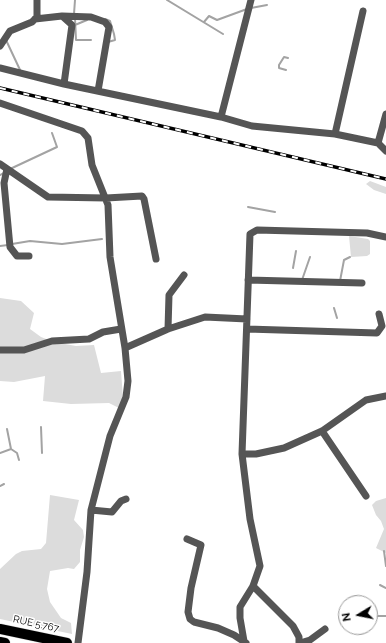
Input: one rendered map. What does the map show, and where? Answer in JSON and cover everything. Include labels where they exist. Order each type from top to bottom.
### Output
[{"type":"highway","name":"RUE 5.767","points":[[0,629],[67,643]]},
{"type":"highway","points":[[0,642],[5,643]]},
{"type":"street","points":[[35,19],[37,15],[36,0]]},
{"type":"street","points":[[222,117],[251,0]]},
{"type":"street","points":[[335,134],[363,11]]},
{"type":"street","points":[[62,16],[70,22],[72,28],[64,84]]},
{"type":"street","points":[[0,46],[10,31],[35,19],[62,16],[91,17],[105,22],[109,26],[98,90]]},
{"type":"street","points":[[0,68],[64,84],[222,117],[252,126],[335,134],[378,143],[386,151]]},
{"type":"street","points":[[0,103],[82,131],[88,138],[92,164],[106,198],[110,257],[125,348],[128,380],[126,397],[110,436],[90,510],[87,572],[78,643]]},
{"type":"street","points":[[378,143],[386,114]]},
{"type":"street","points":[[0,164],[48,197],[144,197],[156,258]]},
{"type":"street","points":[[7,169],[4,178],[4,189],[10,247],[17,256],[29,256]]},
{"type":"street","points":[[245,642],[240,607],[253,586],[260,566],[250,519],[242,454],[249,237],[254,230],[366,233],[386,237]]},
{"type":"street","points":[[168,329],[169,295],[184,275]]},
{"type":"street","points":[[248,280],[362,283]]},
{"type":"street","points":[[247,329],[377,333],[382,326],[379,314]]},
{"type":"street","points":[[125,348],[168,329],[209,316],[247,319]]},
{"type":"street","points":[[0,350],[31,348],[52,341],[89,339],[103,332],[121,329]]},
{"type":"street","points":[[242,454],[273,452],[322,431],[366,400],[386,396]]},
{"type":"street","points":[[322,431],[366,496]]},
{"type":"street","points":[[90,510],[112,512],[121,500],[126,499]]},
{"type":"street","points":[[187,539],[201,544],[191,588],[188,616],[194,622],[218,628],[245,642]]},
{"type":"street","points":[[253,586],[293,626],[300,643],[310,640],[325,629]]},
{"type":"shaded area","points":[[370,181],[386,187],[386,194],[374,190],[366,184]]},
{"type":"shaded area","points":[[349,236],[368,239],[370,241],[370,254],[367,256],[351,257]]},
{"type":"shaded area","points":[[0,298],[21,301],[34,313],[30,329],[41,337],[54,342],[76,346],[94,345],[101,373],[121,371],[123,398],[119,408],[109,403],[71,404],[43,401],[45,376],[14,382],[0,381]]},
{"type":"shaded area","points":[[50,495],[79,500],[74,520],[83,530],[84,537],[80,550],[80,562],[74,569],[68,568],[50,571],[47,589],[50,602],[61,618],[71,623],[72,634],[0,619],[0,569],[16,554],[22,551],[41,549],[46,543]]},
{"type":"shaded area","points":[[386,498],[386,553],[376,548],[384,529],[372,505],[376,501]]},
{"type":"waterway","points":[[74,14],[75,0]]},
{"type":"waterway","points":[[167,0],[223,34]]},
{"type":"waterway","points":[[251,8],[267,5]]},
{"type":"waterway","points":[[204,22],[209,16],[217,20],[247,9]]},
{"type":"waterway","points":[[75,18],[76,40],[91,40]]},
{"type":"waterway","points":[[105,19],[110,21],[115,40],[108,42]]},
{"type":"waterway","points":[[75,25],[87,20]]},
{"type":"waterway","points":[[6,40],[21,72]]},
{"type":"waterway","points":[[286,70],[279,68],[279,65],[284,57],[288,58]]},
{"type":"waterway","points":[[10,169],[57,147],[52,133]]},
{"type":"waterway","points":[[0,175],[4,173]]},
{"type":"waterway","points":[[248,207],[275,212]]},
{"type":"waterway","points":[[12,244],[30,241],[62,244],[102,239]]},
{"type":"waterway","points":[[0,246],[8,245]]},
{"type":"waterway","points":[[293,268],[296,251]]},
{"type":"waterway","points":[[302,280],[310,257]]},
{"type":"waterway","points":[[340,281],[344,260],[350,257]]},
{"type":"waterway","points":[[334,308],[337,318]]},
{"type":"waterway","points":[[41,427],[42,453]]},
{"type":"waterway","points":[[7,429],[11,449]]},
{"type":"waterway","points":[[0,453],[11,449],[17,453],[19,460]]},
{"type":"waterway","points":[[0,486],[4,484]]},
{"type":"waterway","points":[[384,551],[386,566]]},
{"type":"waterway","points":[[380,585],[386,588]]},
{"type":"waterway","points":[[378,616],[386,616]]},
{"type":"railway","points":[[0,88],[386,179]]}]
